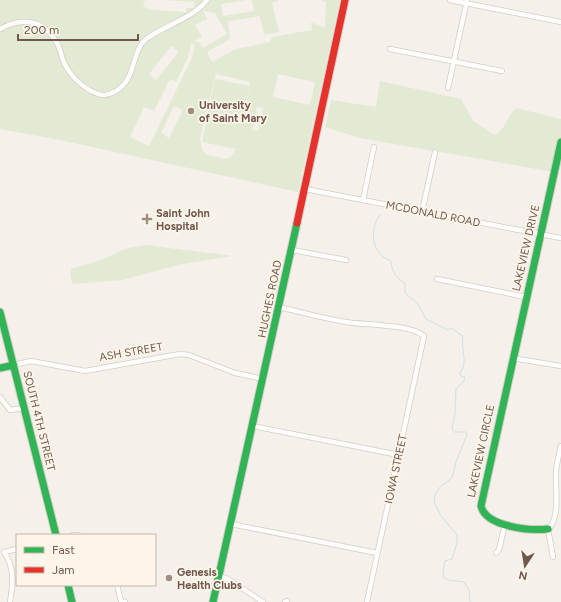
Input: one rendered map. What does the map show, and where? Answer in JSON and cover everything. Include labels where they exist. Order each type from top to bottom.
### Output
[{"type":"main road","name":"HUGHES ROAD","points":[[213,602],[264,379],[345,0]]},
{"type":"main road","name":"LAKEVIEW DRIVE","points":[[512,358],[561,142]]},
{"type":"main road","name":"SOUTH 4TH STREET","points":[[0,312],[56,534]]},
{"type":"main road","name":"LAKEVIEW CIRCLE","points":[[512,358],[481,506],[483,512],[488,518],[505,524],[534,530],[548,529]]},
{"type":"main road","name":"ASH STREET","points":[[0,368],[14,365]]},
{"type":"main road","points":[[68,586],[72,602]]},
{"type":"street","points":[[0,29],[18,21],[33,22],[39,25],[51,34],[58,44],[68,71],[77,81],[99,95],[107,95],[122,87],[133,67],[140,47],[146,40],[193,12],[207,0]]},
{"type":"street","points":[[450,0],[467,2],[561,22]]},
{"type":"street","points":[[448,88],[467,2]]},
{"type":"street","points":[[390,49],[502,71]]},
{"type":"street","points":[[363,200],[374,147]]},
{"type":"street","points":[[422,212],[435,152]]},
{"type":"street","name":"MCDONALD ROAD","points":[[305,189],[561,238]]},
{"type":"street","points":[[292,250],[346,260]]},
{"type":"street","points":[[437,279],[526,297]]},
{"type":"street","name":"IOWA STREET","points":[[279,307],[347,322],[387,326],[420,332],[424,336],[367,602]]},
{"type":"street","name":"ASH STREET","points":[[14,365],[31,361],[85,371],[180,354],[189,355],[235,373],[264,379]]},
{"type":"street","points":[[512,358],[561,366]]},
{"type":"street","points":[[0,397],[10,410],[24,408]]},
{"type":"street","points":[[253,426],[399,455]]},
{"type":"street","points":[[553,557],[548,529],[559,518],[560,509],[556,470],[561,446]]},
{"type":"street","points":[[231,524],[377,553]]},
{"type":"street","points":[[496,553],[500,550],[505,524]]},
{"type":"street","points":[[10,602],[14,581],[8,558],[4,552],[16,549]]},
{"type":"street","points":[[219,576],[263,602]]},
{"type":"street","points":[[117,586],[121,601],[125,602]]},
{"type":"green space","name":"University of Saint Mary","points":[[0,0],[145,0],[143,7],[153,10],[186,12],[186,8],[193,8],[195,2],[164,0],[247,0],[221,4],[223,16],[254,11],[252,0],[279,0],[272,3],[279,32],[264,35],[260,16],[228,21],[230,39],[207,52],[212,62],[236,49],[270,42],[272,37],[312,30],[311,22],[325,28],[326,2],[322,0],[340,0],[298,192],[60,140],[0,129]],"holes":[[[203,11],[215,13],[227,34],[203,48],[200,43],[194,41],[202,37],[195,25],[207,19]],[[191,43],[195,45],[192,58],[149,146],[130,137],[144,107],[154,111],[170,79],[176,82],[188,57]],[[171,46],[179,52],[156,80],[149,74]],[[216,74],[250,82],[249,86],[215,79],[202,142],[236,149],[233,155],[227,159],[207,155],[202,150],[200,139]],[[278,74],[315,82],[310,105],[273,97]],[[249,86],[250,86],[245,109]],[[174,106],[183,110],[169,138],[161,133]],[[257,107],[263,108],[258,131],[252,130]]]},
{"type":"green space","points":[[380,81],[461,99],[473,121],[495,135],[502,129],[516,108],[561,119],[561,142],[554,172],[360,138],[325,127],[331,100],[376,107]]},
{"type":"green space","points":[[146,245],[232,256],[182,264],[122,280],[72,284],[70,269],[96,262],[128,248]]},
{"type":"waterway","points":[[380,214],[374,227],[374,241],[379,253],[391,261],[395,274],[405,283],[405,293],[418,304],[426,319],[448,330],[451,328],[463,336],[464,365],[460,373],[461,376],[465,377],[464,381],[456,389],[455,413],[452,429],[454,432],[466,432],[467,435],[456,462],[452,478],[440,487],[435,495],[434,502],[441,516],[457,535],[457,543],[452,559],[445,561],[443,571],[444,578],[464,582],[469,590],[470,602]]},
{"type":"traffic: fast","points":[[548,529],[520,528],[500,523],[491,519],[481,506],[561,142]]},
{"type":"traffic: fast","points":[[213,602],[297,223]]},
{"type":"traffic: fast","points":[[0,312],[56,534]]},
{"type":"traffic: fast","points":[[0,368],[14,365]]},
{"type":"traffic: fast","points":[[68,586],[72,602]]},
{"type":"traffic: jam","points":[[297,223],[345,0]]},
{"type":"place","name":"University of Saint Mary","points":[[191,111]]},
{"type":"place","name":"Saint John Hospital","points":[[147,219]]},
{"type":"place","name":"Genesis Health Clubs","points":[[169,578]]}]
